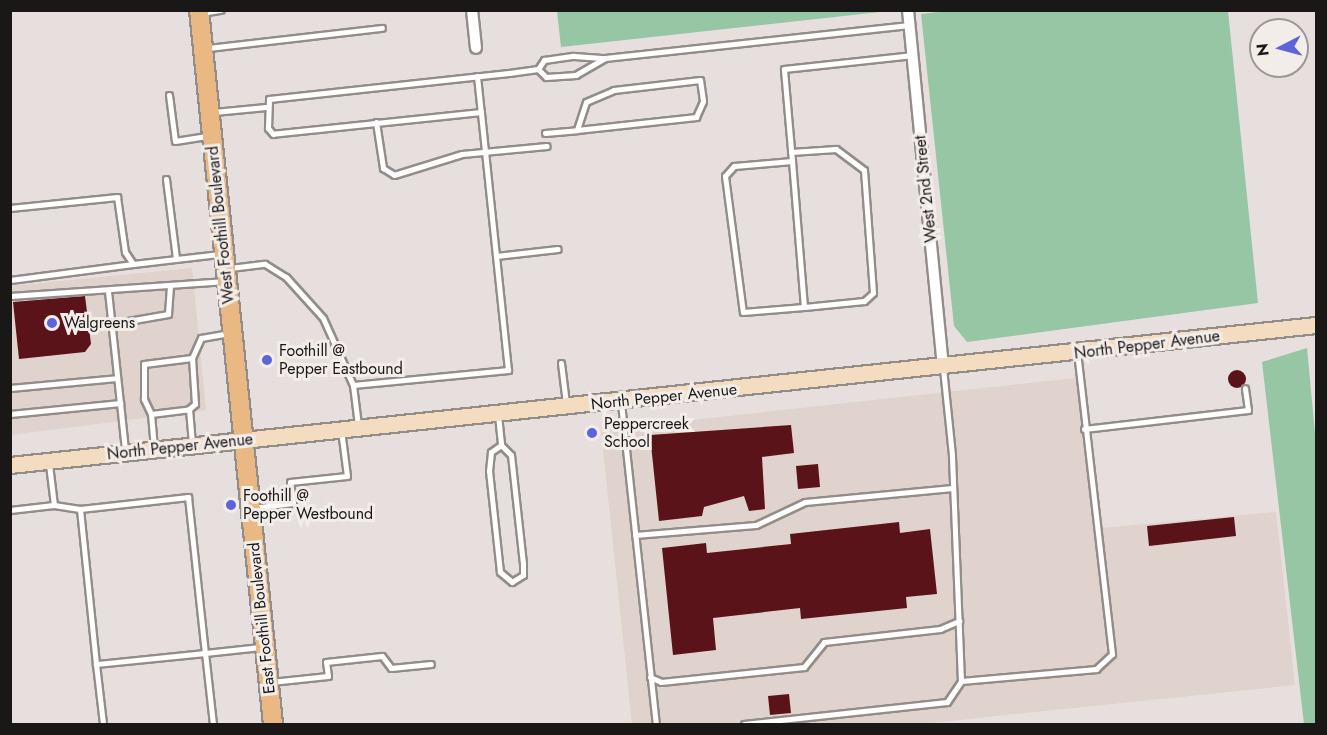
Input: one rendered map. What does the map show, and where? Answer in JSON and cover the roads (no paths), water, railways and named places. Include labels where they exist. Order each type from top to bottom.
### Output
[{"type":"main road","name":"West Foothill Boulevard","points":[[199,12],[244,439]]},
{"type":"main road","name":"North Pepper Avenue","points":[[10,465],[943,368],[1317,325]]},
{"type":"main road","name":"East Foothill Boulevard","points":[[244,439],[273,724]]},
{"type":"street","points":[[472,10],[476,48]]},
{"type":"street","name":"West 2nd Street","points":[[908,10],[943,368]]},
{"type":"lane","points":[[199,12],[221,10]]},
{"type":"lane","points":[[481,112],[273,134],[266,107],[269,99],[538,69],[544,60],[604,58],[909,25]]},
{"type":"lane","points":[[203,49],[382,28]]},
{"type":"lane","points":[[804,307],[784,69],[913,55]]},
{"type":"lane","points":[[538,69],[546,77],[576,75],[604,58]]},
{"type":"lane","points":[[353,385],[508,370],[477,76]]},
{"type":"lane","points":[[545,133],[577,130],[696,117],[703,101],[700,81],[614,90],[586,102],[577,130]]},
{"type":"lane","points":[[169,96],[175,141],[212,136]]},
{"type":"lane","points":[[210,112],[266,107]]},
{"type":"lane","points":[[376,122],[383,168],[394,175],[462,154],[547,146]]},
{"type":"lane","points":[[791,152],[836,149],[864,170],[873,293],[864,301],[743,312],[725,176],[734,166],[792,160]]},
{"type":"lane","points":[[166,179],[176,258]]},
{"type":"lane","points":[[10,208],[117,197],[125,252],[133,264]]},
{"type":"lane","points":[[496,256],[558,249]]},
{"type":"lane","points":[[10,280],[176,258],[226,267],[265,264],[286,277],[322,318],[353,385],[358,428]]},
{"type":"lane","points":[[10,296],[95,287],[108,291],[170,288],[226,267]]},
{"type":"lane","points":[[111,324],[163,317],[171,310],[170,288]]},
{"type":"lane","points":[[108,291],[126,453]]},
{"type":"lane","points":[[192,445],[189,409],[196,397],[192,358],[201,338],[232,333]]},
{"type":"lane","points":[[961,681],[1096,669],[1110,661],[1112,639],[1084,429],[1077,353]]},
{"type":"lane","points":[[154,449],[151,414],[144,399],[144,364],[192,358]]},
{"type":"lane","points":[[561,363],[566,406]]},
{"type":"lane","points":[[744,724],[947,702],[961,681],[952,488],[943,368]]},
{"type":"lane","points":[[10,388],[117,378]]},
{"type":"lane","points":[[1084,429],[1248,410],[1245,388]]},
{"type":"lane","points":[[620,401],[656,724]]},
{"type":"lane","points":[[10,414],[120,403]]},
{"type":"lane","points":[[151,414],[189,409]]},
{"type":"lane","points":[[498,414],[501,444],[511,455],[523,563],[523,575],[512,582],[500,572],[489,471],[491,452],[501,444]]},
{"type":"lane","points":[[251,508],[293,503],[290,482],[347,476],[341,430]]},
{"type":"lane","points":[[48,461],[54,505]]},
{"type":"lane","points":[[635,535],[756,525],[805,502],[952,488]]},
{"type":"lane","points":[[10,510],[54,505],[80,509],[188,497],[213,724]]},
{"type":"lane","points":[[80,509],[103,724]]},
{"type":"lane","points":[[650,677],[661,682],[804,667],[824,642],[940,629],[959,621]]},
{"type":"lane","points":[[96,664],[265,646]]},
{"type":"lane","points":[[269,682],[327,676],[326,662],[382,656],[392,668],[431,664]]},
{"type":"place","name":"Walgreens","points":[[52,323]]},
{"type":"place","name":"Foothill @ Pepper Eastbound","points":[[267,360]]},
{"type":"place","name":"Peppercreek School","points":[[592,433]]},
{"type":"place","name":"Foothill @ Pepper Westbound","points":[[231,505]]}]
